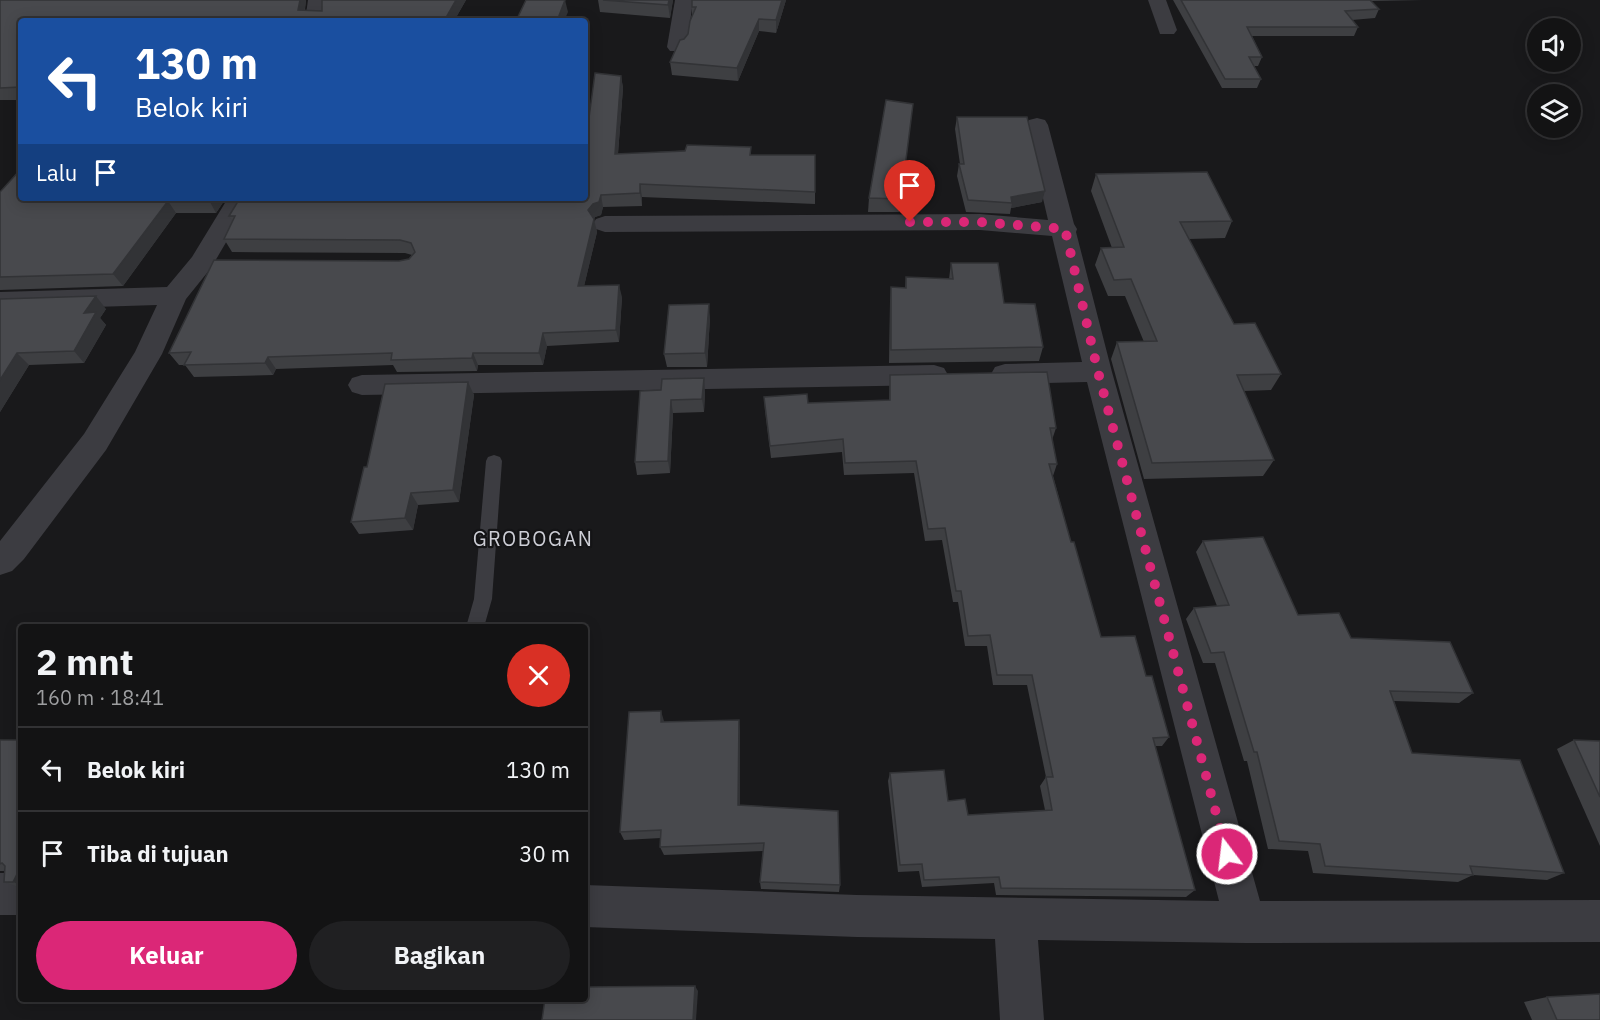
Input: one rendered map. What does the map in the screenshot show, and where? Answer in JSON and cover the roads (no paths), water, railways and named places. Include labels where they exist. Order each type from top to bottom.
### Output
[{"type":"street","points":[[315,18],[317,0]]},
{"type":"street","points":[[677,47],[684,0]]},
{"type":"street","points":[[1157,0],[1167,30]]},
{"type":"street","points":[[1037,125],[1065,229],[1098,372],[1245,922]]},
{"type":"street","points":[[0,561],[13,549],[95,442],[148,354],[174,296],[214,262],[239,201]]},
{"type":"street","points":[[605,224],[980,222],[1065,229]]},
{"type":"street","points":[[0,301],[174,296]]},
{"type":"street","points":[[362,385],[1098,372]]},
{"type":"street","points":[[0,894],[18,894]]},
{"type":"street","points":[[588,906],[857,916],[1245,922],[1600,921]]},
{"type":"street","points":[[1015,918],[1022,1020]]},
{"type":"lane","points":[[476,624],[483,599],[494,461]]},
{"type":"district","name":"GROBOGAN","points":[[533,538]]}]
